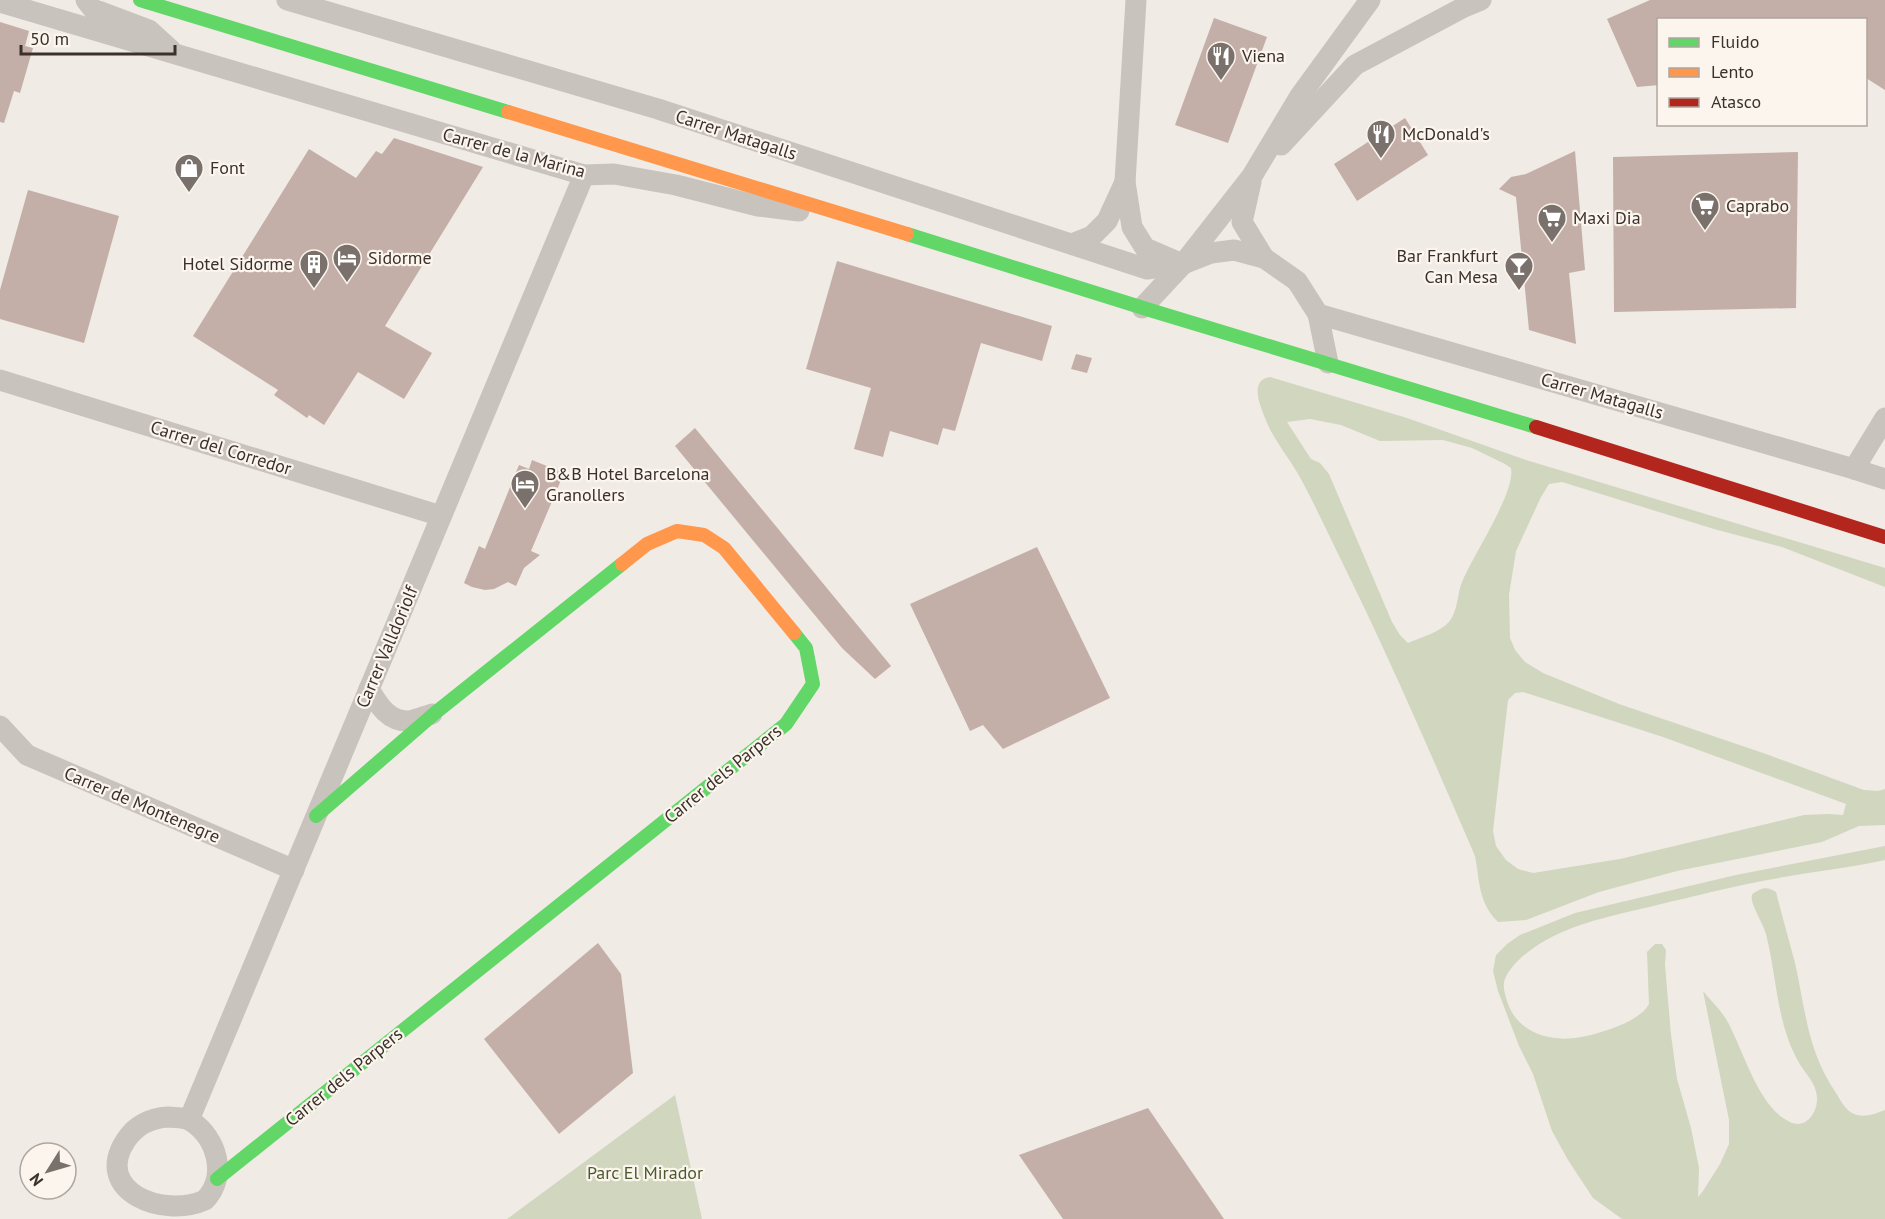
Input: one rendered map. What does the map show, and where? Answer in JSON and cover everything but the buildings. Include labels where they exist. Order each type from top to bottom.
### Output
[{"type":"street","name":"Carrer de la Marina","points":[[86,0],[93,9],[149,30],[176,54]]},
{"type":"street","points":[[140,0],[1648,461],[1885,537]]},
{"type":"street","name":"Carrer Matagalls","points":[[287,0],[658,109],[1147,269],[1183,264],[1211,253],[1234,250],[1264,258],[1297,281],[1318,314],[1328,363]]},
{"type":"street","points":[[1136,0],[1125,182],[1132,227],[1145,248],[1183,264],[1252,176],[1355,64],[1467,2]]},
{"type":"street","points":[[1264,258],[1242,222],[1252,176],[1300,96],[1370,0]]},
{"type":"street","name":"Carrer de la Marina","points":[[0,2],[584,175],[614,174],[676,185],[758,206],[859,219]]},
{"type":"street","name":"Carrer Valldoriolf","points":[[189,1120],[584,175]]},
{"type":"street","points":[[1072,244],[1092,236],[1107,221],[1125,182]]},
{"type":"street","name":"Carrer Matagalls","points":[[1142,308],[1183,264]]},
{"type":"street","name":"Carrer Matagalls","points":[[1318,314],[1885,479]]},
{"type":"street","name":"Carrer del Corredor","points":[[0,380],[441,516]]},
{"type":"street","points":[[1854,469],[1885,418]]},
{"type":"street","name":"Carrer dels Parpers","points":[[217,1179],[786,724],[813,684],[806,648],[724,548],[704,535],[677,531],[646,544],[435,713],[316,816]]},
{"type":"street","name":"Carrer dels Parpers","points":[[369,689],[382,709],[394,718],[408,721],[435,713]]},
{"type":"street","name":"Carrer de Montenegre","points":[[0,726],[27,755],[294,870]]},
{"type":"street","points":[[158,1118],[189,1120],[206,1135],[214,1149],[218,1166],[217,1179],[210,1195],[198,1208],[183,1216],[167,1218],[139,1214],[120,1183],[117,1166],[121,1148],[131,1133],[142,1124],[158,1118]]},
{"type":"green space","points":[[1270,377],[1407,418],[1526,460],[1885,568],[1885,587],[1782,547],[1714,529],[1562,482],[1549,484],[1541,497],[1516,551],[1509,595],[1510,638],[1515,650],[1525,662],[1543,673],[1619,704],[1864,790],[1885,789],[1885,825],[1859,826],[1822,842],[1677,871],[1599,892],[1526,920],[1498,922],[1483,899],[1475,856],[1378,638],[1308,492],[1268,426],[1258,394],[1260,383]],"holes":[[[1310,419],[1341,425],[1380,441],[1443,440],[1472,448],[1511,468],[1511,479],[1507,492],[1462,582],[1452,618],[1440,629],[1408,643],[1400,635],[1392,622],[1329,474],[1320,463],[1311,459],[1287,422]],[[1523,692],[1663,737],[1846,804],[1843,815],[1804,815],[1620,859],[1533,873],[1518,869],[1506,860],[1496,846],[1493,831],[1508,700],[1515,693]]]},
{"type":"green space","points":[[1885,846],[1885,860],[1744,885],[1615,915],[1574,927],[1548,939],[1524,956],[1508,973],[1504,990],[1518,1021],[1536,1033],[1558,1038],[1596,1034],[1628,1022],[1649,1004],[1647,952],[1655,944],[1662,944],[1666,950],[1665,965],[1677,1079],[1691,1128],[1699,1168],[1698,1197],[1720,1164],[1729,1144],[1729,1120],[1703,991],[1726,1019],[1760,1091],[1779,1115],[1790,1122],[1801,1124],[1810,1118],[1817,1103],[1815,1087],[1798,1061],[1785,1030],[1766,934],[1752,898],[1753,894],[1763,888],[1776,892],[1795,963],[1813,1046],[1826,1077],[1851,1112],[1866,1116],[1885,1110],[1885,1219],[1622,1219],[1593,1198],[1552,1131],[1533,1074],[1519,1046],[1498,991],[1493,971],[1496,955],[1520,935],[1575,913],[1736,875]]},
{"type":"green space","name":"Parc El Mirador","points":[[675,1095],[702,1219],[507,1219]]},
{"type":"traffic: fast","points":[[140,0],[508,112]]},
{"type":"traffic: fast","points":[[907,234],[1536,427]]},
{"type":"traffic: fast","points":[[316,816],[435,713],[622,564]]},
{"type":"traffic: fast","points":[[217,1179],[786,724],[813,684],[806,648],[794,633]]},
{"type":"traffic: slow","points":[[508,112],[907,234]]},
{"type":"traffic: slow","points":[[622,564],[647,544],[677,531],[704,535],[724,548],[794,633]]},
{"type":"traffic: jam","points":[[1536,427],[1885,537]]},
{"type":"place","name":"Viena","points":[[1221,82]]},
{"type":"place","name":"McDonald's","points":[[1381,160]]},
{"type":"place","name":"Font","points":[[189,194]]},
{"type":"place","name":"Caprabo","points":[[1705,232]]},
{"type":"place","name":"Maxi Dia","points":[[1552,244]]},
{"type":"place","name":"Sidorme","points":[[347,284]]},
{"type":"place","name":"Hotel Sidorme","points":[[314,290]]},
{"type":"place","name":"Bar Frankfurt Can Mesa","points":[[1519,292]]},
{"type":"place","name":"B&B Hotel Barcelona Granollers","points":[[525,510]]}]
